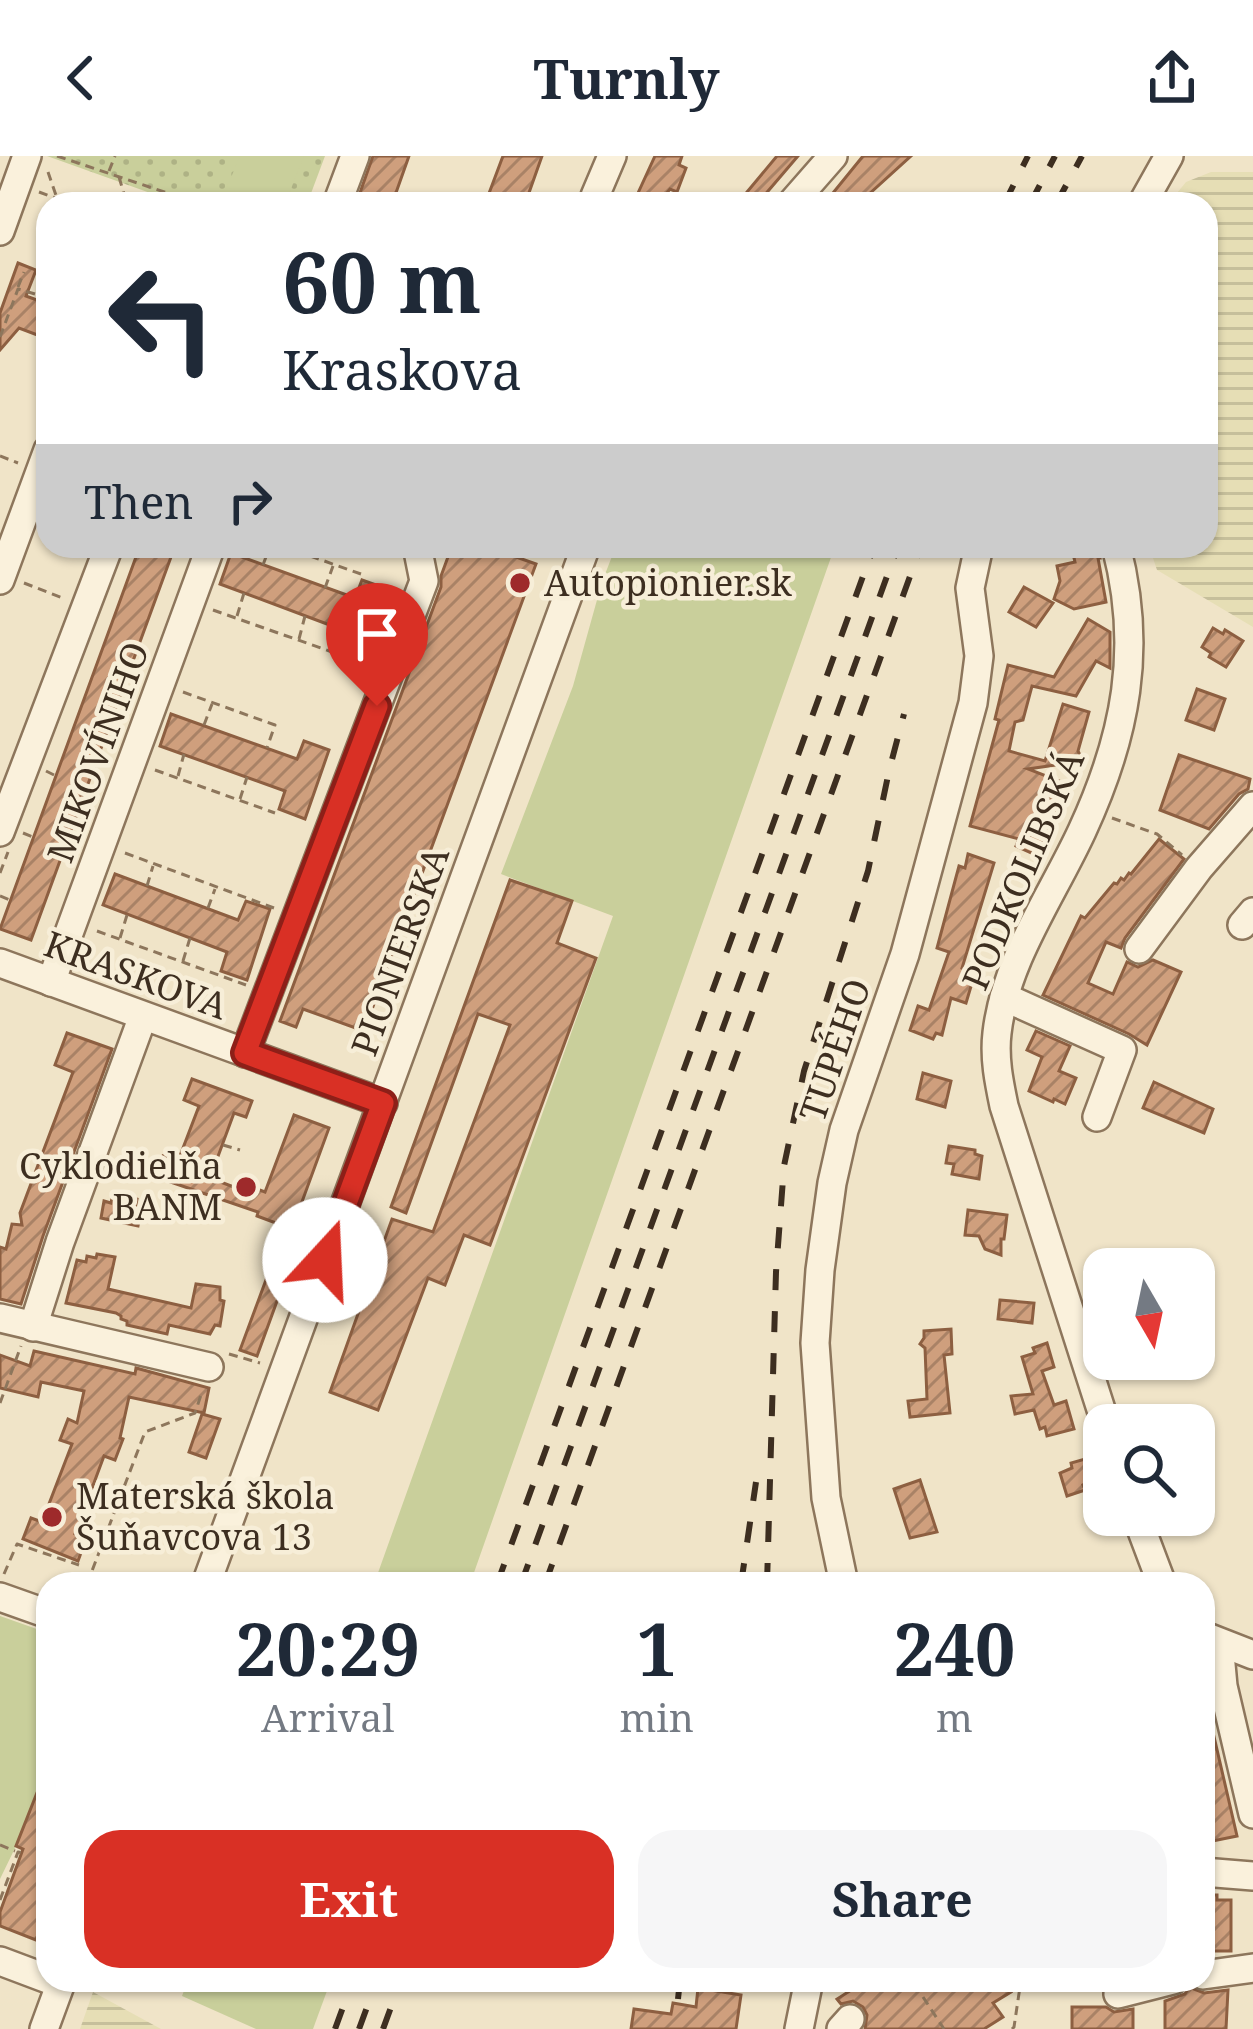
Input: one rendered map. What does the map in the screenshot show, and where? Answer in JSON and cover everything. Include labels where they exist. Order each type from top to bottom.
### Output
[{"type":"street","points":[[0,231],[27,156]]},
{"type":"street","points":[[342,192],[355,156]]},
{"type":"street","points":[[598,192],[612,156]]},
{"type":"street","points":[[801,192],[833,156]]},
{"type":"street","points":[[1148,192],[1168,156]]},
{"type":"street","points":[[1,577],[36,458]]},
{"type":"street","points":[[0,832],[104,558]]},
{"type":"street","name":"MIKOVÍNIHO","points":[[52,982],[207,558]]},
{"type":"street","points":[[245,1053],[424,581],[419,558]]},
{"type":"street","name":"PIONIERSKA","points":[[210,1572],[582,558]]},
{"type":"street","name":"TUPÉHO","points":[[841,1572],[826,1498],[815,1343],[820,1270],[844,1130],[905,954],[973,703],[979,656],[970,588],[976,558]]},
{"type":"street","name":"PODKOLIBSKÁ","points":[[1099,1404],[1004,1106],[996,1039],[1004,997],[1087,819],[1120,729],[1130,625],[1119,558]]},
{"type":"street","points":[[1139,949],[1198,868],[1253,806]]},
{"type":"street","name":"KRASKOVA","points":[[0,963],[383,1103]]},
{"type":"street","points":[[1004,997],[1122,1050],[1097,1117]]},
{"type":"street","points":[[29,1333],[143,1016]]},
{"type":"street","points":[[0,1318],[29,1333],[214,1366]]},
{"type":"street","points":[[1144,1536],[1157,1572]]},
{"type":"street","points":[[0,1597],[36,1610]]},
{"type":"street","points":[[1215,1641],[1253,1655]]},
{"type":"street","points":[[1215,1655],[1253,1814]]},
{"type":"street","points":[[1215,1873],[1253,1876]]},
{"type":"street","points":[[0,1961],[36,1974]]},
{"type":"street","points":[[1215,1973],[1253,1968]]},
{"type":"street","points":[[44,2029],[53,1992]]},
{"type":"street","points":[[799,2029],[806,1992]]},
{"type":"street","points":[[1118,1994],[1126,1992]]},
{"type":"path","points":[[42,156],[55,192]]},
{"type":"path","points":[[57,156],[165,192]]},
{"type":"path","points":[[109,172],[115,156]]},
{"type":"path","points":[[119,176],[124,192]]},
{"type":"path","points":[[27,187],[38,192]]},
{"type":"path","points":[[0,337],[24,272]]},
{"type":"path","points":[[17,289],[34,294]]},
{"type":"path","points":[[0,456],[36,458]]},
{"type":"path","points":[[263,565],[266,558]]},
{"type":"path","points":[[314,558],[361,574]]},
{"type":"path","points":[[325,587],[333,565]]},
{"type":"path","points":[[1,577],[86,607]]},
{"type":"path","points":[[236,618],[244,593]]},
{"type":"path","points":[[200,605],[332,652]]},
{"type":"path","points":[[298,640],[305,616]]},
{"type":"path","points":[[170,688],[275,725],[267,748]]},
{"type":"path","points":[[204,725],[213,703]]},
{"type":"path","points":[[177,778],[184,754]]},
{"type":"path","points":[[142,765],[275,813]]},
{"type":"path","points":[[239,800],[248,777]]},
{"type":"path","points":[[1104,816],[1157,834],[1198,868]]},
{"type":"path","points":[[112,848],[297,915]]},
{"type":"path","points":[[147,886],[154,864]]},
{"type":"path","points":[[208,908],[215,887]]},
{"type":"path","points":[[0,896],[10,900]]},
{"type":"path","points":[[119,940],[128,915]]},
{"type":"path","points":[[84,926],[268,993]]},
{"type":"path","points":[[182,962],[190,938]]},
{"type":"path","points":[[223,1145],[240,1150]]},
{"type":"path","points":[[0,1403],[29,1333]]},
{"type":"path","points":[[92,1572],[145,1432],[195,1413],[214,1366],[268,1365]]},
{"type":"path","points":[[1,1581],[17,1544],[79,1565]]},
{"type":"path","points":[[0,1845],[21,1853],[0,1900]]},
{"type":"path","points":[[1012,2029],[1019,1992]]},
{"type":"path","points":[[923,1996],[944,2029]]},
{"type":"shaded area","points":[[1211,172],[1253,172],[1253,627],[1157,570],[1153,558],[1218,558],[1218,192],[1178,192],[1186,182]]},
{"type":"shaded area","points":[[93,1992],[161,2029],[80,2029]]},
{"type":"green space","points":[[47,156],[325,156],[312,192],[148,192]]},
{"type":"green space","points":[[240,156],[304,156],[290,192],[239,192],[227,187]]},
{"type":"green space","points":[[611,558],[831,558],[474,1572],[378,1572],[613,916],[501,874],[573,686]]},
{"type":"green space","points":[[0,1616],[36,1629],[36,1798],[0,1879]]},
{"type":"green space","points":[[184,1992],[327,1992],[313,2029],[256,2029],[182,1996]]},
{"type":"building","points":[[373,156],[409,156],[396,192],[360,192]]},
{"type":"building","points":[[503,156],[542,156],[529,192],[490,192]]},
{"type":"building","points":[[655,156],[682,156],[679,165],[686,168],[677,192],[638,192]]},
{"type":"building","points":[[777,156],[798,156],[767,192],[747,192]]},
{"type":"building","points":[[863,156],[911,156],[871,192],[834,192]]},
{"type":"building","points":[[18,263],[36,270],[26,296],[36,300],[36,334],[19,328],[0,350],[0,313]]},
{"type":"building","points":[[136,558],[171,558],[31,940],[0,929]]},
{"type":"building","points":[[229,558],[245,558],[355,598],[362,580],[387,589],[363,658],[337,648],[343,630],[220,584]]},
{"type":"building","points":[[448,558],[519,558],[536,564],[364,1031],[303,1009],[296,1027],[280,1021],[441,587]]},
{"type":"building","points":[[1074,558],[1098,558],[1106,602],[1074,609],[1054,599],[1060,581],[1057,566],[1075,562]]},
{"type":"building","points":[[1024,587],[1053,603],[1036,627],[1009,612]]},
{"type":"building","points":[[1088,619],[1110,632],[1110,668],[1096,661],[1076,696],[1032,686],[1023,720],[1015,722],[1009,751],[1045,761],[1063,704],[1089,712],[1078,751],[1083,761],[1028,769],[1067,784],[1038,856],[1016,846],[1019,839],[970,826],[999,720],[995,719],[1008,665],[1054,677]]},
{"type":"building","points":[[1213,628],[1243,641],[1226,667],[1202,647]]},
{"type":"building","points":[[1197,689],[1225,699],[1214,730],[1186,720]]},
{"type":"building","points":[[171,714],[297,759],[304,741],[329,750],[305,819],[279,809],[285,791],[160,746]]},
{"type":"building","points":[[1179,755],[1250,779],[1248,789],[1209,829],[1160,810]]},
{"type":"building","points":[[1159,839],[1184,859],[1121,948],[1106,942],[1088,983],[1113,994],[1127,962],[1138,967],[1153,960],[1181,972],[1147,1045],[1043,995],[1081,916],[1085,918],[1114,883],[1131,874]]},
{"type":"building","points":[[968,854],[994,863],[962,968],[975,973],[966,1003],[951,998],[942,1035],[936,1033],[933,1039],[910,1030],[918,1006],[929,1010],[949,952],[937,948],[959,866],[965,868]]},
{"type":"building","points":[[115,874],[238,920],[246,901],[270,909],[247,980],[221,971],[227,952],[103,905]]},
{"type":"building","points":[[510,880],[572,901],[557,943],[596,958],[490,1245],[464,1235],[445,1285],[428,1278],[378,1410],[330,1392],[392,1219],[433,1232],[510,1025],[478,1014],[406,1213],[391,1207]]},
{"type":"building","points":[[1036,1031],[1070,1046],[1059,1071],[1076,1078],[1065,1104],[1029,1091],[1042,1057],[1027,1050]]},
{"type":"building","points":[[67,1033],[112,1049],[21,1304],[0,1299],[0,1247],[6,1249],[12,1224],[22,1225],[20,1213],[73,1072],[55,1065]]},
{"type":"building","points":[[923,1073],[951,1081],[945,1107],[917,1099]]},
{"type":"building","points":[[192,1079],[252,1101],[246,1117],[234,1113],[210,1178],[239,1189],[241,1183],[265,1192],[294,1115],[329,1128],[292,1229],[257,1216],[258,1212],[156,1177],[163,1156],[178,1161],[199,1106],[184,1100]]},
{"type":"building","points":[[1154,1082],[1213,1109],[1204,1133],[1143,1108]]},
{"type":"building","points":[[949,1146],[975,1150],[982,1156],[979,1179],[952,1174],[954,1164],[946,1163]]},
{"type":"building","points":[[113,1193],[137,1199],[138,1226],[101,1218],[104,1201],[111,1203]]},
{"type":"building","points":[[968,1210],[1007,1215],[1001,1255],[985,1249],[979,1236],[965,1235]]},
{"type":"building","points":[[280,1242],[296,1249],[257,1356],[240,1350]]},
{"type":"building","points":[[97,1254],[115,1257],[108,1289],[191,1308],[196,1284],[220,1287],[224,1301],[220,1326],[215,1325],[210,1334],[169,1325],[167,1334],[127,1325],[116,1313],[66,1303],[77,1260],[86,1262],[87,1256],[96,1258]]},
{"type":"building","points":[[1000,1300],[1034,1303],[1032,1323],[998,1319]]},
{"type":"building","points":[[951,1329],[952,1354],[944,1355],[950,1413],[910,1417],[908,1401],[927,1399],[925,1348],[920,1344],[924,1331]]},
{"type":"building","points":[[1047,1343],[1054,1367],[1042,1371],[1054,1405],[1066,1401],[1074,1429],[1047,1436],[1034,1410],[1015,1414],[1011,1396],[1033,1394],[1022,1357]]},
{"type":"building","points":[[34,1351],[135,1374],[136,1368],[209,1388],[204,1413],[129,1397],[115,1460],[104,1456],[75,1534],[86,1539],[78,1561],[23,1539],[31,1518],[42,1522],[72,1444],[60,1440],[68,1419],[77,1423],[84,1391],[41,1382],[38,1397],[0,1388],[0,1355],[30,1366]]},
{"type":"building","points":[[202,1414],[220,1419],[206,1458],[189,1452]]},
{"type":"building","points":[[1083,1460],[1083,1491],[1067,1496],[1060,1473],[1072,1468],[1071,1463]]},
{"type":"building","points":[[920,1480],[937,1532],[910,1538],[894,1489]]},
{"type":"building","points":[[1215,1741],[1237,1836],[1215,1841]]},
{"type":"building","points":[[36,1795],[36,1940],[0,1926],[0,1912],[23,1849],[16,1846]]},
{"type":"building","points":[[1215,1895],[1217,1900],[1231,1900],[1231,1951],[1215,1951]]},
{"type":"building","points":[[1228,1990],[1226,2029],[1165,2029],[1165,2001]]},
{"type":"building","points":[[698,1992],[741,1995],[736,2029],[631,2029],[634,2009],[671,2014],[673,2003],[696,2007]]},
{"type":"building","points":[[848,1992],[1011,1992],[993,2003],[1003,2017],[984,2029],[865,2029],[863,2007],[853,2001],[841,2004],[837,1999]]},
{"type":"building","points":[[1072,2007],[1106,2007],[1114,2012],[1133,2009],[1133,2029],[1072,2029]]},
{"type":"railway","points":[[1010,192],[1028,156]]},
{"type":"railway","points":[[1036,192],[1055,156]]},
{"type":"railway","points":[[1062,192],[1082,156]]},
{"type":"railway","points":[[501,1572],[870,558]]},
{"type":"railway","points":[[525,1572],[894,558]]},
{"type":"railway","points":[[549,1572],[917,558]]},
{"type":"railway","points":[[767,1572],[776,1272],[784,1166],[804,1071],[868,871],[904,714]]},
{"type":"railway","points":[[743,1572],[756,1482]]},
{"type":"railway","points":[[335,2029],[349,1992]]},
{"type":"railway","points":[[359,2029],[373,1992]]},
{"type":"railway","points":[[383,2029],[397,1992]]},
{"type":"railway","points":[[678,1999],[679,1992]]},
{"type":"place","name":"Autopionier.sk","points":[[520,583]]},
{"type":"place","name":"Cyklodielňa BANM","points":[[246,1187]]},
{"type":"place","name":"Materská škola Šuňavcova 13","points":[[52,1517]]},
{"type":"route","points":[[325,1260],[383,1103],[245,1053],[377,706]]}]
